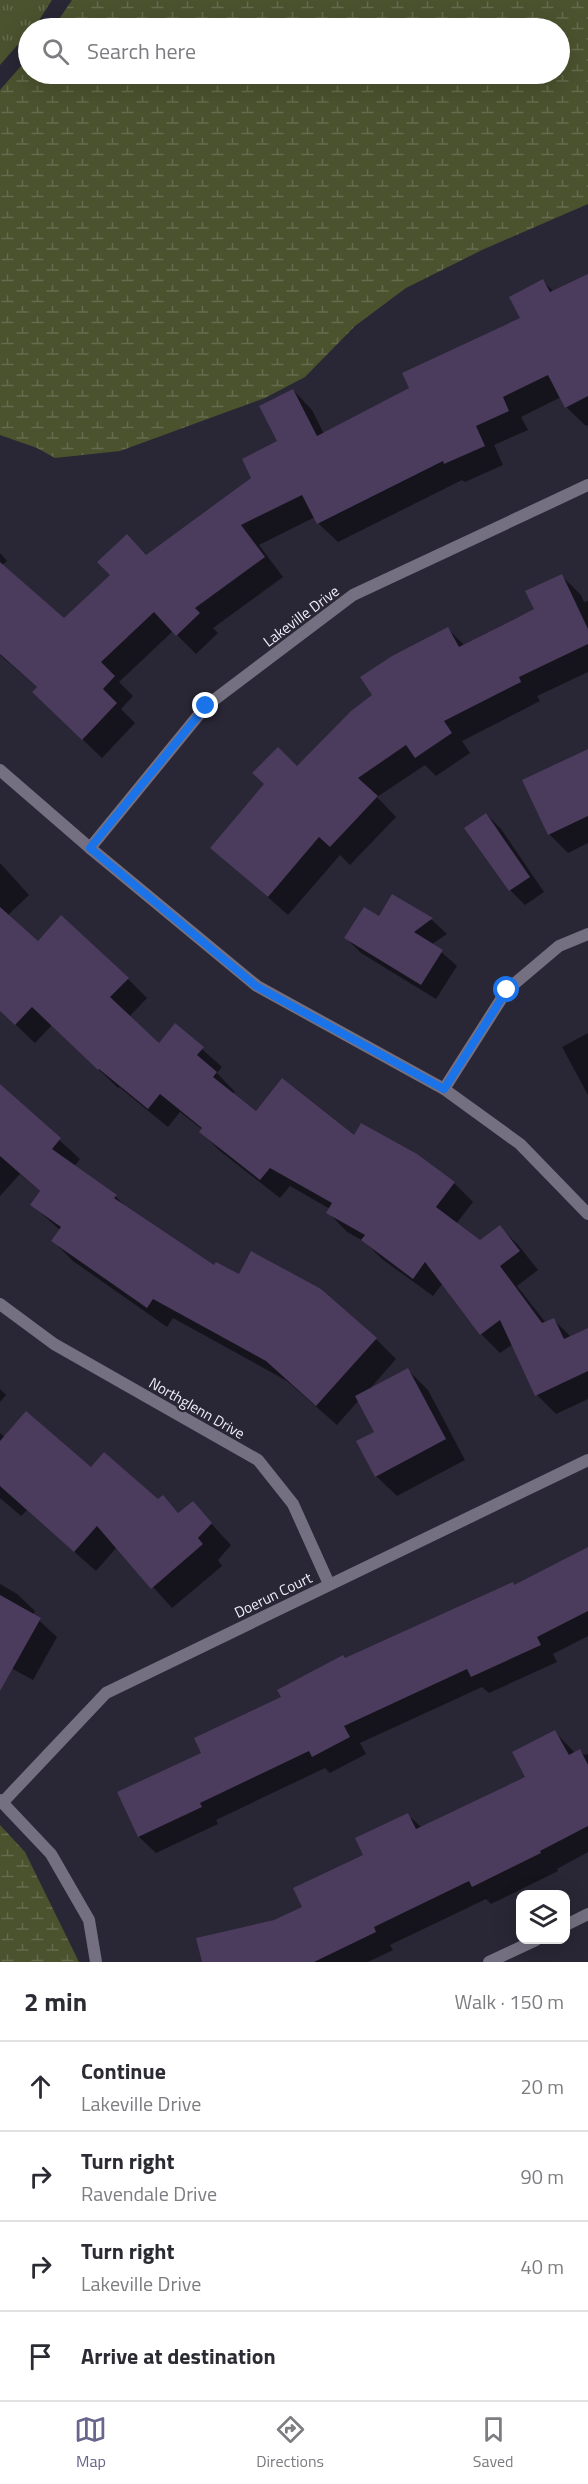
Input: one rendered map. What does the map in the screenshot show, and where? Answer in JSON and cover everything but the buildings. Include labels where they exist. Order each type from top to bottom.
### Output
[{"type":"street","name":"Lakeville Drive","points":[[90,848],[206,706],[353,595],[588,484]]},
{"type":"street","points":[[0,770],[256,986],[444,1089],[520,1144],[588,1214]]},
{"type":"street","points":[[444,1089],[507,990],[559,946],[588,934]]},
{"type":"street","name":"Northglenn Drive","points":[[0,1304],[54,1344],[258,1460],[293,1504],[328,1584]]},
{"type":"street","name":"Doerun Court","points":[[2,1801],[106,1693],[588,1460]]},
{"type":"street","points":[[2,1801],[51,1854],[89,1920],[96,1962]]},
{"type":"street","points":[[570,1923],[588,1914]]},
{"type":"street","points":[[489,1962],[527,1944]]},
{"type":"green space","points":[[0,0],[52,0],[40,18],[18,18],[18,44],[0,65]]},
{"type":"green space","points":[[72,0],[588,0],[588,204],[482,250],[406,288],[355,326],[305,377],[265,398],[120,451],[55,458],[37,448],[0,435],[0,90],[18,69],[18,84],[570,84],[570,18],[60,18]]},
{"type":"green space","points":[[0,1825],[25,1852],[79,1962],[0,1962]]},
{"type":"route","points":[[206,706],[90,848],[256,986],[444,1089],[507,990]]}]
